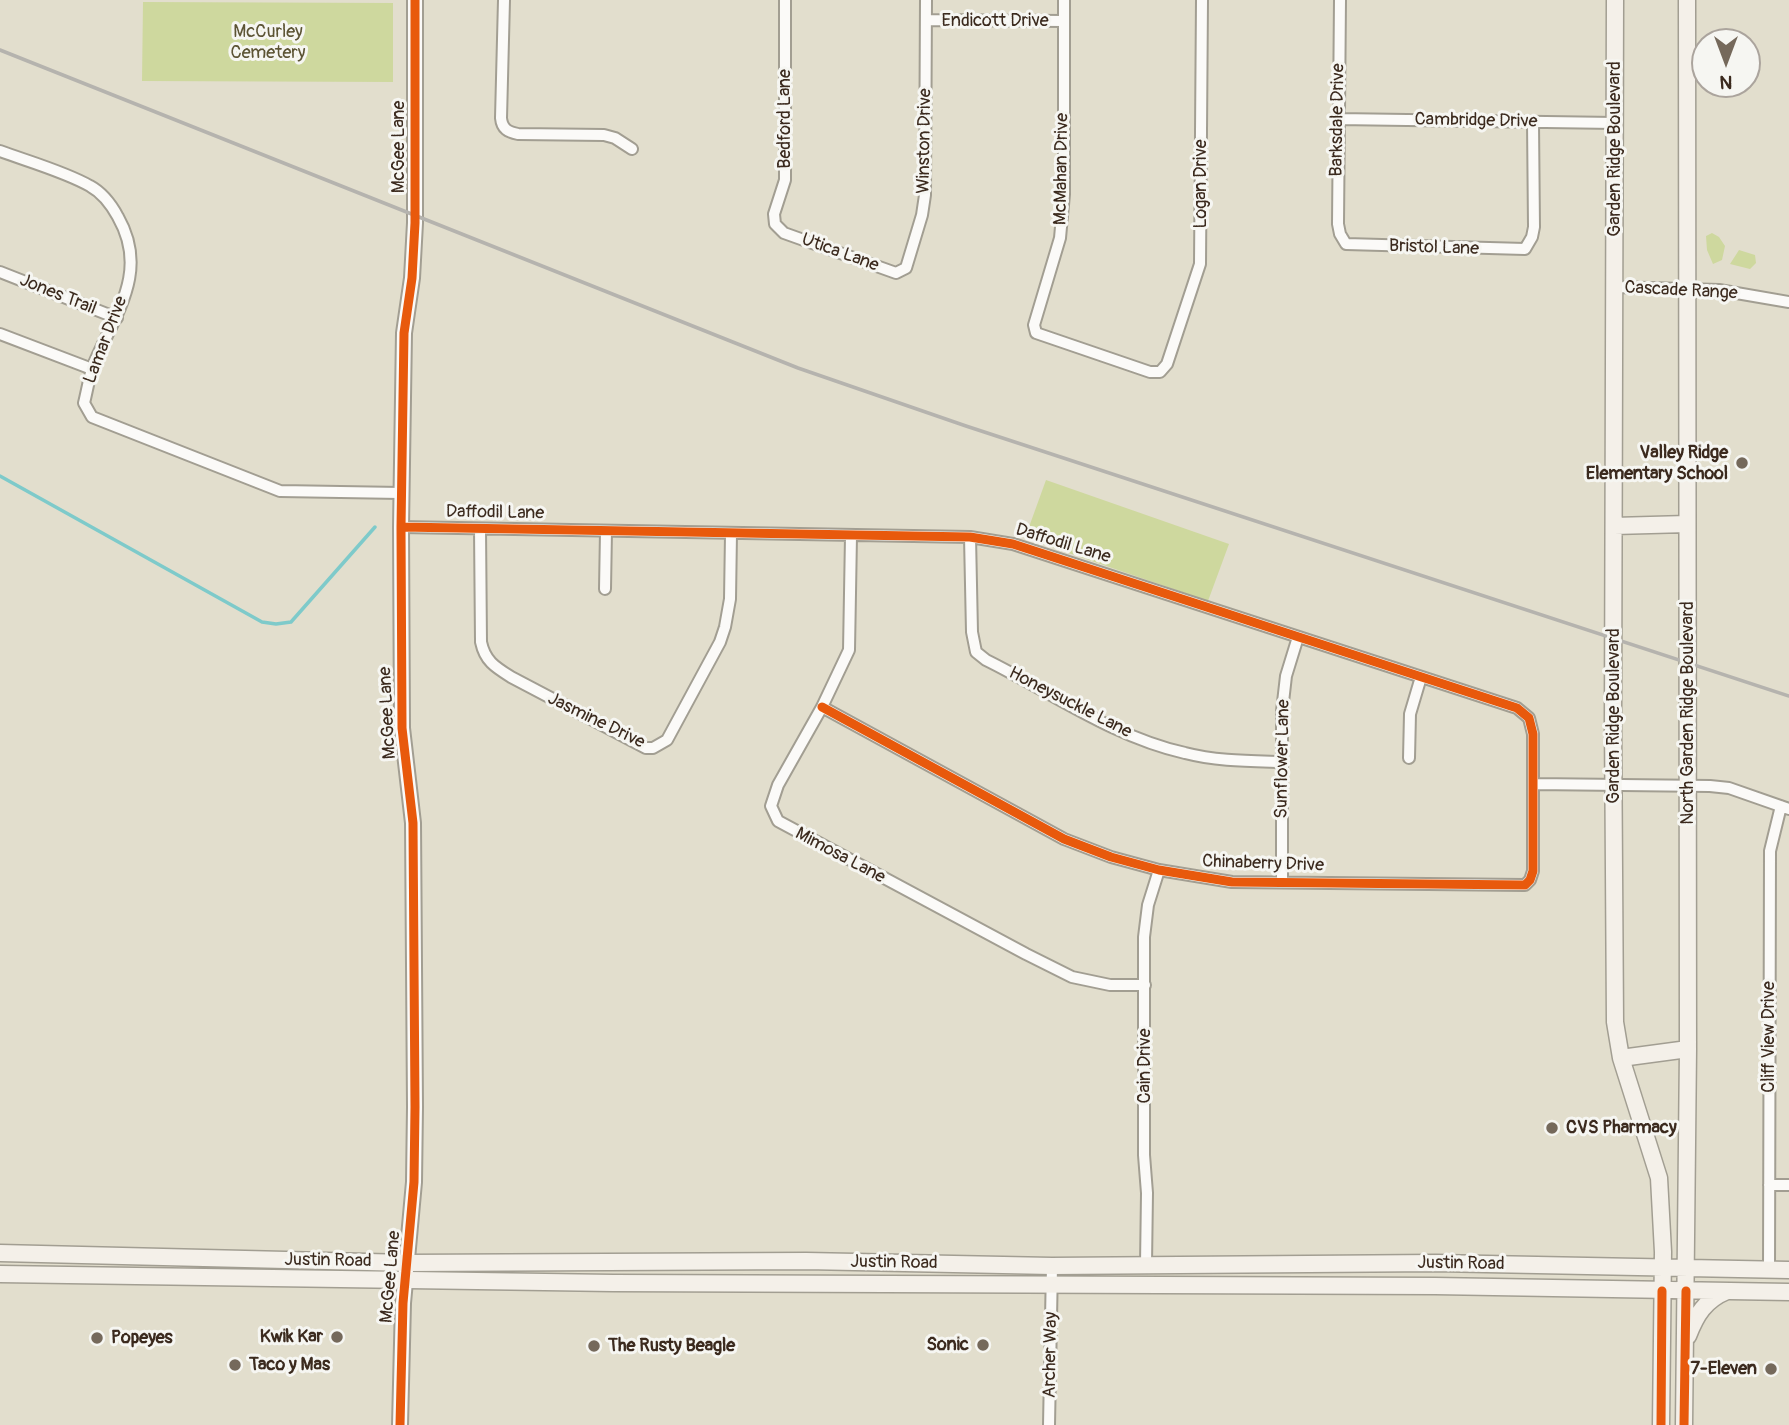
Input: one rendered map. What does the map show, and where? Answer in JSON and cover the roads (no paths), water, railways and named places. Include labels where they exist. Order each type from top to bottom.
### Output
[{"type":"main road","name":"Garden Ridge Boulevard","points":[[1615,0],[1615,1023],[1621,1058],[1659,1178],[1662,1268],[1661,1425]]},
{"type":"main road","name":"North Garden Ridge Boulevard","points":[[1684,1425],[1688,1049],[1687,0]]},
{"type":"main road","points":[[1614,526],[1687,524]]},
{"type":"main road","points":[[1621,1058],[1688,1049]]},
{"type":"main road","name":"Justin Road","points":[[0,1252],[408,1263],[710,1261],[1052,1266],[1237,1263],[1789,1270]]},
{"type":"main road","points":[[709,1284],[710,1261]]},
{"type":"main road","points":[[1237,1263],[1238,1286]]},
{"type":"main road","points":[[1432,1264],[1435,1286]]},
{"type":"main road","name":"Justin Road","points":[[0,1274],[406,1281],[1435,1286],[1789,1292]]},
{"type":"main road","points":[[1685,1352],[1698,1314],[1710,1300],[1727,1291]]},
{"type":"street","name":"McGee Lane","points":[[400,1425],[406,1281],[414,1182],[414,859],[413,823],[402,728],[401,493],[404,333],[412,278],[415,223],[415,0]]},
{"type":"street","points":[[504,0],[501,118],[504,128],[508,132],[518,134],[604,135],[615,138],[632,149]]},
{"type":"street","name":"Bedford Lane","points":[[784,233],[775,224],[774,214],[786,180],[786,0]]},
{"type":"street","name":"Winston Drive","points":[[896,272],[906,268],[922,215],[925,195],[926,0]]},
{"type":"street","name":"McMahan Drive","points":[[1035,333],[1035,318],[1060,238],[1064,194],[1064,0]]},
{"type":"street","name":"Logan Drive","points":[[1035,333],[1150,372],[1160,372],[1167,363],[1200,264],[1202,0]]},
{"type":"street","name":"Barksdale Drive","points":[[1340,0],[1338,224],[1342,239]]},
{"type":"street","name":"Endicott Drive","points":[[926,20],[1064,21]]},
{"type":"street","name":"Cambridge Drive","points":[[1338,119],[1615,123]]},
{"type":"street","name":"Bristol Lane","points":[[1342,239],[1352,246],[1507,250],[1527,247],[1534,228],[1533,123]]},
{"type":"street","name":"Lamar Drive","points":[[0,151],[90,186],[110,201],[130,243],[133,260],[117,318],[92,369],[84,403],[92,417],[280,491],[401,493]]},
{"type":"street","name":"Utica Lane","points":[[784,233],[896,272]]},
{"type":"street","name":"Jones Trail","points":[[0,272],[117,318]]},
{"type":"street","name":"Cascade Range","points":[[1614,287],[1719,289],[1789,302]]},
{"type":"street","points":[[0,334],[92,369]]},
{"type":"street","name":"Daffodil Lane","points":[[401,527],[970,537],[1013,544],[1526,714],[1532,724],[1534,784],[1533,871],[1530,880]]},
{"type":"street","name":"Jasmine Drive","points":[[480,529],[481,642],[486,658],[510,677],[646,748],[653,748],[667,740],[720,642],[729,606],[731,534]]},
{"type":"street","points":[[605,589],[606,531]]},
{"type":"street","name":"Mimosa Lane","points":[[851,536],[849,650],[822,708],[778,785],[771,806],[778,821],[1072,977],[1110,985],[1145,985]]},
{"type":"street","name":"Honeysuckle Lane","points":[[970,537],[972,632],[976,652],[986,660],[1103,722],[1150,743],[1207,758],[1281,762]]},
{"type":"street","name":"Sunflower Lane","points":[[1282,882],[1281,762],[1286,676],[1298,637]]},
{"type":"street","points":[[1409,758],[1410,714],[1421,677]]},
{"type":"street","name":"Chinaberry Drive","points":[[822,708],[1065,839],[1111,857],[1159,870],[1232,881],[1525,885],[1530,880]]},
{"type":"street","points":[[1534,784],[1729,788],[1785,807]]},
{"type":"street","name":"Cliff View Drive","points":[[1769,1270],[1770,851],[1785,807]]},
{"type":"street","name":"Cain Drive","points":[[1146,1264],[1145,926],[1148,905],[1159,870]]},
{"type":"street","points":[[1769,1185],[1789,1185]]},
{"type":"street","name":"Archer Way","points":[[1049,1425],[1052,1266]]},
{"type":"waterway","points":[[0,476],[262,622],[276,624],[291,622],[375,527]]},
{"type":"railway","points":[[0,50],[798,368],[966,426],[1789,696]]},
{"type":"place","name":"Valley Ridge Elementary School","points":[[1742,463]]},
{"type":"place","name":"CVS Pharmacy","points":[[1552,1128]]},
{"type":"place","name":"Kwik Kar","points":[[337,1337]]},
{"type":"place","name":"Popeyes","points":[[97,1338]]},
{"type":"place","name":"Sonic","points":[[983,1345]]},
{"type":"place","name":"The Rusty Beagle","points":[[594,1346]]},
{"type":"place","name":"Taco y Mas","points":[[235,1365]]},
{"type":"place","name":"7-Eleven","points":[[1771,1369]]},
{"type":"park label","name":"McCurley Cemetery","points":[[268,42]]}]
